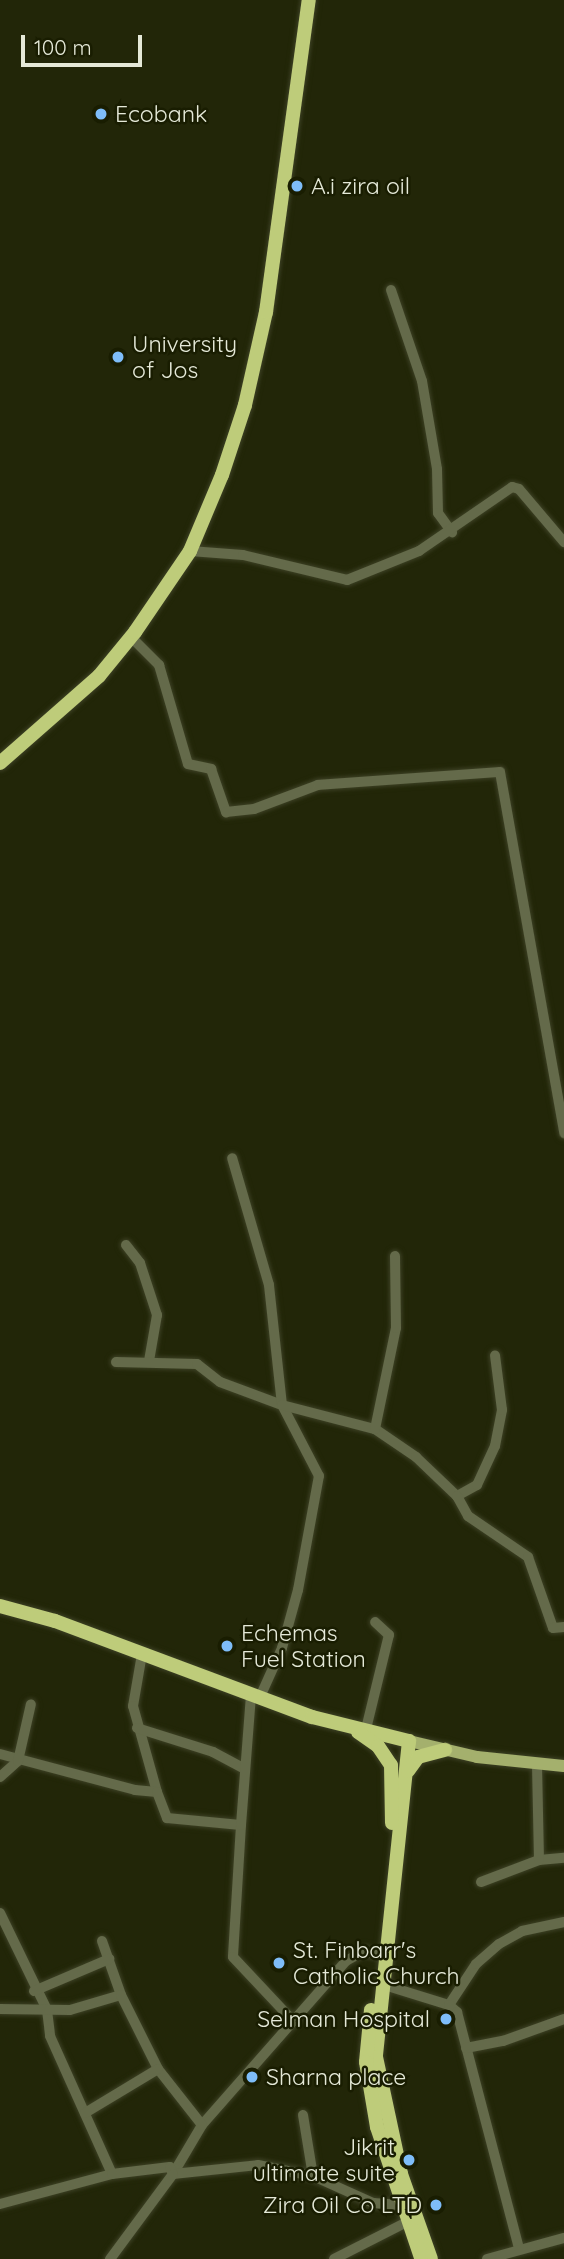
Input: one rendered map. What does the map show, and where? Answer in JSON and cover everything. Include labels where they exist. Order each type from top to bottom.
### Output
[{"type":"highway","points":[[0,763],[99,676],[131,636],[190,551],[235,438],[257,356],[309,0]]},
{"type":"highway","points":[[0,1606],[255,1696],[409,1741],[381,1984],[379,2084],[401,2174],[431,2259]]},
{"type":"highway","points":[[349,1725],[386,1755],[393,1777],[393,1805],[376,1954],[368,2077],[377,2127],[421,2259]]},
{"type":"highway","points":[[406,1776],[418,1757],[445,1750]]},
{"type":"main road","points":[[409,1741],[445,1750],[537,1765],[564,1766]]},
{"type":"street","points":[[391,290],[422,381],[438,469],[438,513],[452,532]]},
{"type":"street","points":[[190,551],[243,555],[347,580],[419,551],[452,532],[471,511],[512,486],[519,489],[564,542]]},
{"type":"street","points":[[131,636],[159,665],[188,764],[211,769],[226,812],[254,809],[318,785],[500,772],[564,1133]]},
{"type":"street","points":[[232,1158],[269,1285],[282,1405],[319,1476],[298,1590],[282,1648],[255,1696],[243,1768],[233,1957],[293,2021]]},
{"type":"street","points":[[127,1245],[140,1263],[156,1315],[149,1361]]},
{"type":"street","points":[[375,1429],[396,1328],[395,1256]]},
{"type":"street","points":[[457,1496],[477,1485],[495,1446],[502,1410],[495,1355]]},
{"type":"street","points":[[116,1362],[197,1364],[220,1382],[282,1405],[375,1429],[416,1457],[457,1496],[468,1516],[528,1557],[553,1628],[564,1627]]},
{"type":"street","points":[[366,1729],[389,1635],[375,1622]]},
{"type":"street","points":[[142,1654],[132,1699],[137,1728],[156,1792],[167,1818],[242,1825]]},
{"type":"street","points":[[0,1777],[19,1761],[32,1704]]},
{"type":"street","points":[[137,1728],[213,1752],[243,1768]]},
{"type":"street","points":[[0,1754],[19,1761],[40,1761],[135,1790],[156,1792]]},
{"type":"street","points":[[537,1765],[539,1860]]},
{"type":"street","points":[[481,1882],[539,1860],[564,1858]]},
{"type":"street","points":[[0,1913],[34,1991],[47,2010],[50,2036],[112,2174]]},
{"type":"street","points":[[450,2005],[476,1964],[499,1944],[522,1931],[564,1923]]},
{"type":"street","points":[[102,1941],[121,1995],[158,2069],[202,2125]]},
{"type":"street","points":[[110,2259],[173,2174],[202,2125],[346,1961],[364,1951],[376,1954]]},
{"type":"street","points":[[34,1991],[108,1959]]},
{"type":"street","points":[[381,1984],[450,2005],[457,2012],[519,2249]]},
{"type":"street","points":[[0,2009],[70,2010],[121,1995]]},
{"type":"street","points":[[466,2048],[564,2019]]},
{"type":"street","points":[[85,2113],[158,2069]]},
{"type":"street","points":[[303,2115],[313,2176]]},
{"type":"street","points":[[173,2174],[258,2165],[313,2176],[373,2203],[401,2205]]},
{"type":"street","points":[[0,2204],[112,2174],[170,2167],[173,2174]]},
{"type":"street","points":[[334,2259],[407,2222]]},
{"type":"street","points":[[486,2259],[564,2238]]},
{"type":"place","name":"Ecobank","points":[[101,114]]},
{"type":"place","name":"A.i zira oil","points":[[297,186]]},
{"type":"place","name":"University of Jos","points":[[118,357]]},
{"type":"place","name":"Echemas Fuel Station","points":[[227,1646]]},
{"type":"place","name":"St. Finbarr's Catholic Church","points":[[279,1963]]},
{"type":"place","name":"Selman Hospital","points":[[446,2019]]},
{"type":"place","name":"Sharna place","points":[[252,2077]]},
{"type":"place","name":"Jikrit ultimate suite","points":[[409,2160]]},
{"type":"place","name":"Zira Oil Co LTD","points":[[436,2205]]}]
